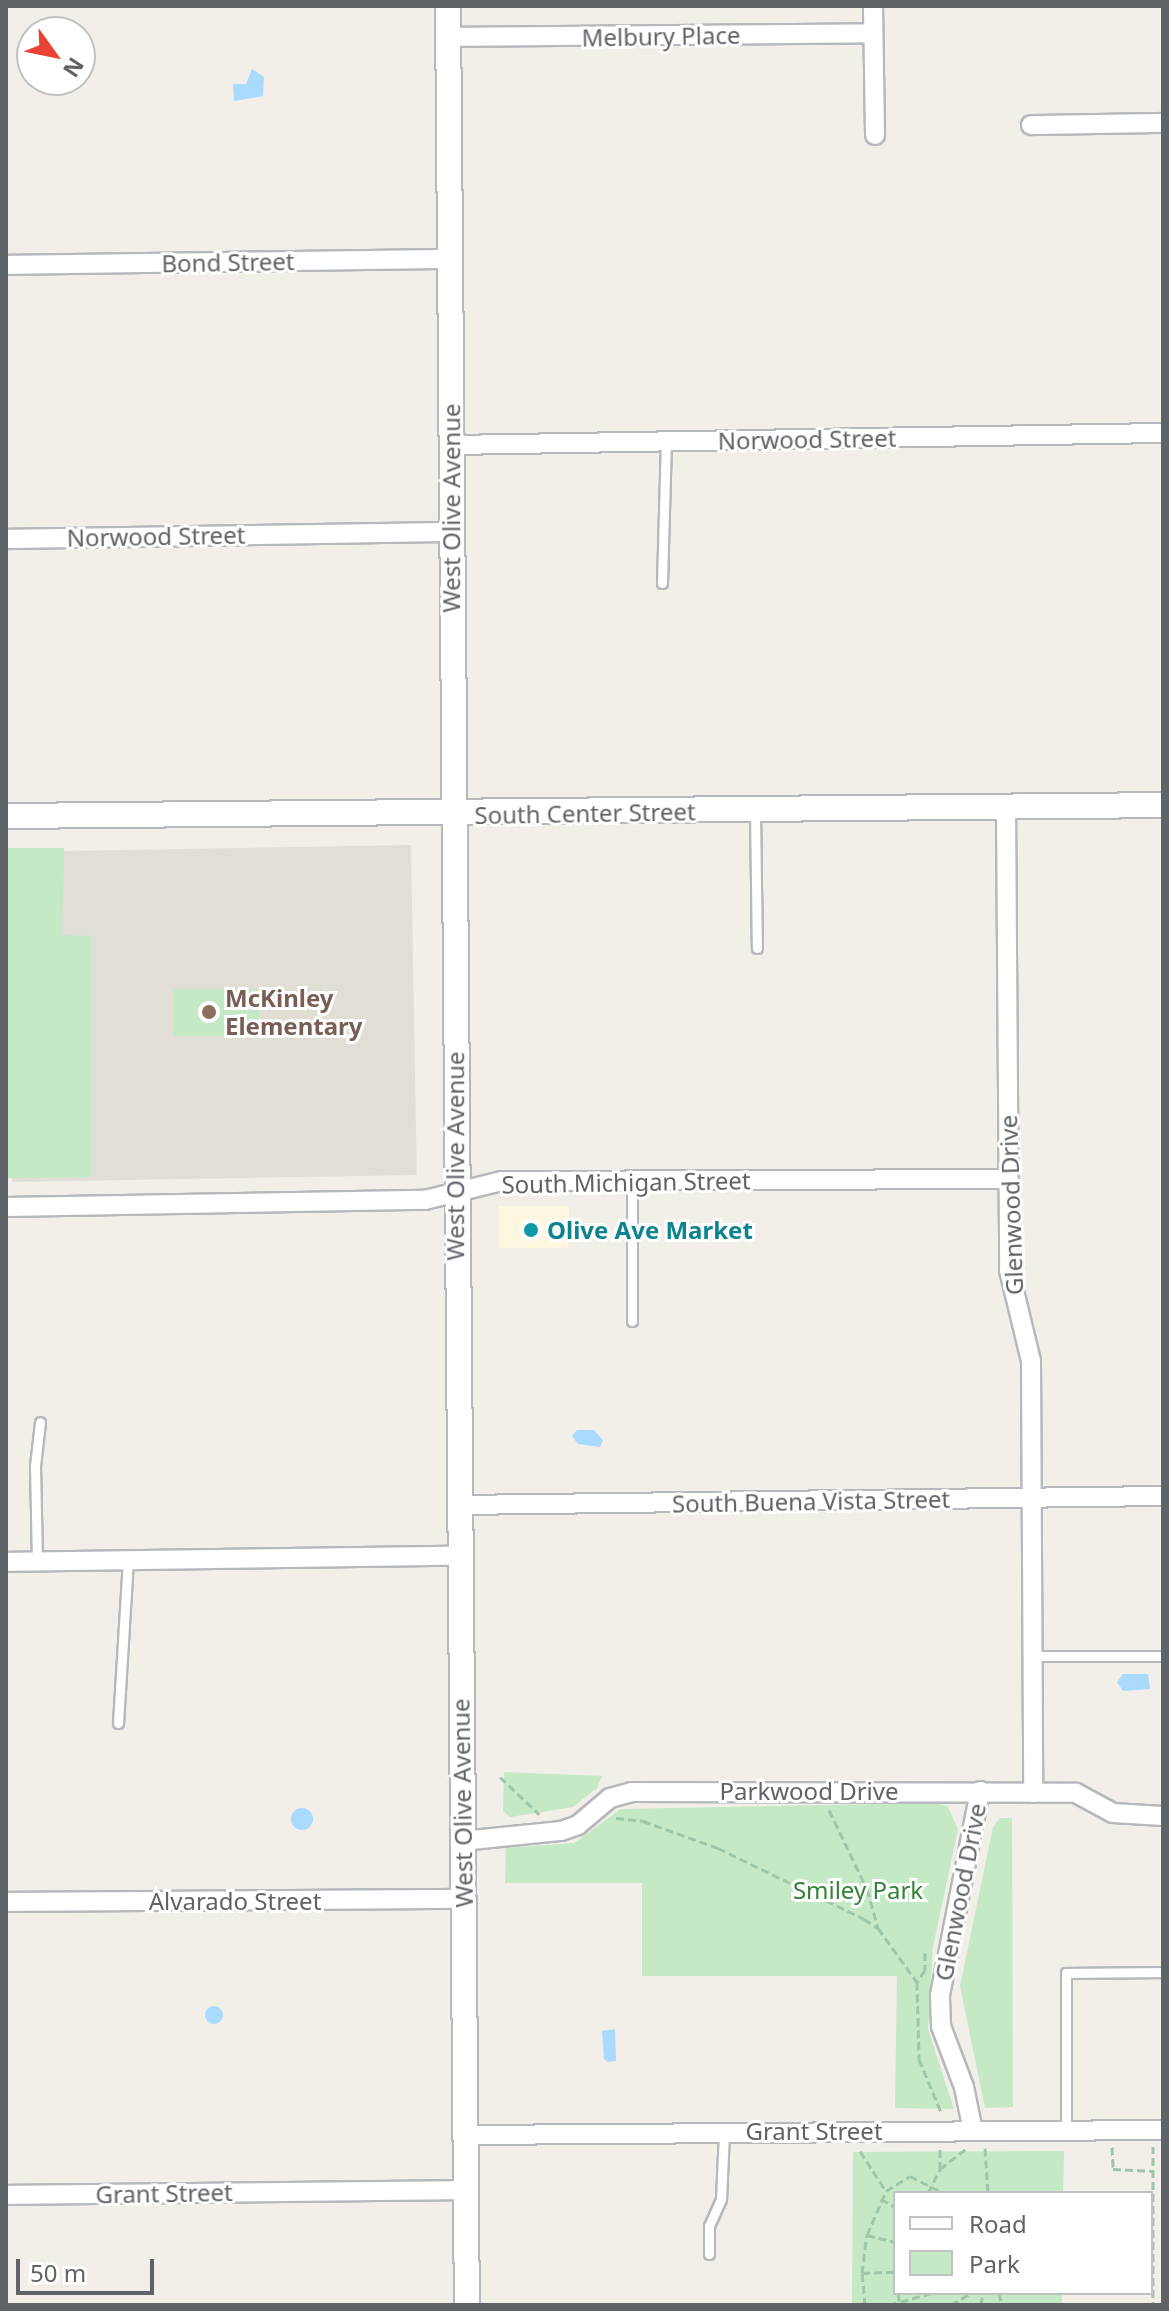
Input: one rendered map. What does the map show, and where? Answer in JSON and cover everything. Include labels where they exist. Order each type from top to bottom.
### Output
[{"type":"street","name":"West Olive Avenue","points":[[448,6],[452,816],[467,2305]]},
{"type":"street","points":[[873,6],[875,135]]},
{"type":"street","name":"Melbury Place","points":[[448,37],[873,33]]},
{"type":"street","points":[[1031,125],[1163,123]]},
{"type":"street","name":"Bond Street","points":[[6,265],[450,259]]},
{"type":"street","name":"Norwood Street","points":[[452,445],[1163,433]]},
{"type":"street","name":"Norwood Street","points":[[6,539],[451,532]]},
{"type":"street","name":"South Center Street","points":[[6,816],[452,816],[1163,805]]},
{"type":"street","name":"Glenwood Drive","points":[[1006,806],[1011,1286],[1031,1361],[1033,1793]]},
{"type":"street","name":"South Michigan Street","points":[[6,1207],[425,1200],[502,1181],[1008,1179]]},
{"type":"street","name":"South Buena Vista Street","points":[[458,1505],[1163,1496]]},
{"type":"street","points":[[6,1562],[459,1556]]},
{"type":"street","name":"Glenwood Drive","points":[[970,2140],[964,2087],[941,2026],[940,1995],[980,1791]]},
{"type":"street","name":"Parkwood Drive","points":[[462,1841],[561,1831],[600,1808],[610,1798],[632,1792],[1076,1793],[1113,1813],[1163,1816]]},
{"type":"street","name":"Alvarado Street","points":[[6,1902],[463,1899]]},
{"type":"street","name":"Grant Street","points":[[465,2135],[724,2132],[970,2140],[1066,2131],[1163,2130]]},
{"type":"street","name":"Grant Street","points":[[6,2195],[466,2190]]},
{"type":"lane","points":[[662,583],[666,442]]},
{"type":"lane","points":[[755,811],[757,948]]},
{"type":"lane","points":[[632,1181],[632,1321]]},
{"type":"lane","points":[[37,1561],[35,1466],[40,1422]]},
{"type":"lane","points":[[118,1723],[128,1560]]},
{"type":"lane","points":[[1032,1656],[1163,1656]]},
{"type":"lane","points":[[1066,2131],[1066,1973],[1163,1972]]},
{"type":"lane","points":[[709,2254],[709,2226],[721,2199],[724,2132]]},
{"type":"path","points":[[500,1777],[545,1818]]},
{"type":"path","points":[[826,1791],[836,1828],[863,1881],[878,1928],[917,1982]]},
{"type":"path","points":[[600,1808],[611,1818],[643,1821],[718,1848],[878,1928]]},
{"type":"path","points":[[940,2169],[970,2140]]},
{"type":"path","points":[[1153,2146],[1153,2305]]},
{"type":"path","points":[[1112,2147],[1113,2169],[1153,2171]]},
{"type":"path","points":[[985,2148],[988,2191]]},
{"type":"path","points":[[858,2149],[886,2191]]},
{"type":"path","points":[[929,2191],[940,2169],[940,2149]]},
{"type":"path","points":[[865,2305],[862,2273],[867,2235],[886,2191],[910,2176],[941,2191]]},
{"type":"path","points":[[881,2199],[893,2206]]},
{"type":"path","points":[[867,2235],[893,2242]]},
{"type":"path","points":[[862,2273],[893,2272]]},
{"type":"path","points":[[889,2305],[925,2295]]},
{"type":"shaded area","name":"McKinley Elementary","points":[[411,845],[417,1175],[12,1182],[6,852]]},
{"type":"shaded area","points":[[498,1206],[569,1206],[569,1248],[498,1248]]},
{"type":"green space","points":[[6,848],[64,848],[62,935],[91,936],[91,1177],[6,1178]]},
{"type":"green space","points":[[174,989],[259,989],[259,1036],[174,1036]]},
{"type":"green space","points":[[504,1772],[602,1776],[597,1788],[573,1807],[510,1817],[503,1811]]},
{"type":"green space","name":"Smiley Park","points":[[936,1803],[948,1807],[958,1829],[933,1947],[928,2029],[954,2109],[895,2108],[897,1976],[642,1976],[642,1883],[505,1883],[506,1848],[574,1843],[621,1809]]},
{"type":"green space","name":"Smiley Park","points":[[1000,1818],[1012,1818],[1013,2107],[985,2108],[960,1986],[993,1827]]},
{"type":"green space","points":[[1064,2151],[1063,2191],[893,2191],[893,2295],[1062,2295],[1062,2305],[852,2305],[853,2152]]},
{"type":"water","points":[[252,69],[264,77],[263,96],[234,101],[233,84],[246,84]]},
{"type":"water","points":[[577,1430],[594,1430],[603,1440],[600,1447],[578,1444],[572,1436]]},
{"type":"water","points":[[1123,1674],[1148,1674],[1150,1689],[1123,1691],[1117,1682]]},
{"type":"water","points":[[298,1808],[306,1808],[313,1819],[306,1830],[298,1830],[291,1823],[291,1815]]},
{"type":"water","points":[[214,2006],[223,2015],[214,2024],[205,2015]]},
{"type":"water","points":[[615,2029],[616,2061],[608,2062],[604,2059],[602,2031]]},
{"type":"place","name":"McKinley Elementary","points":[[209,1012]]},
{"type":"place","name":"Olive Ave Market","points":[[531,1230]]}]
